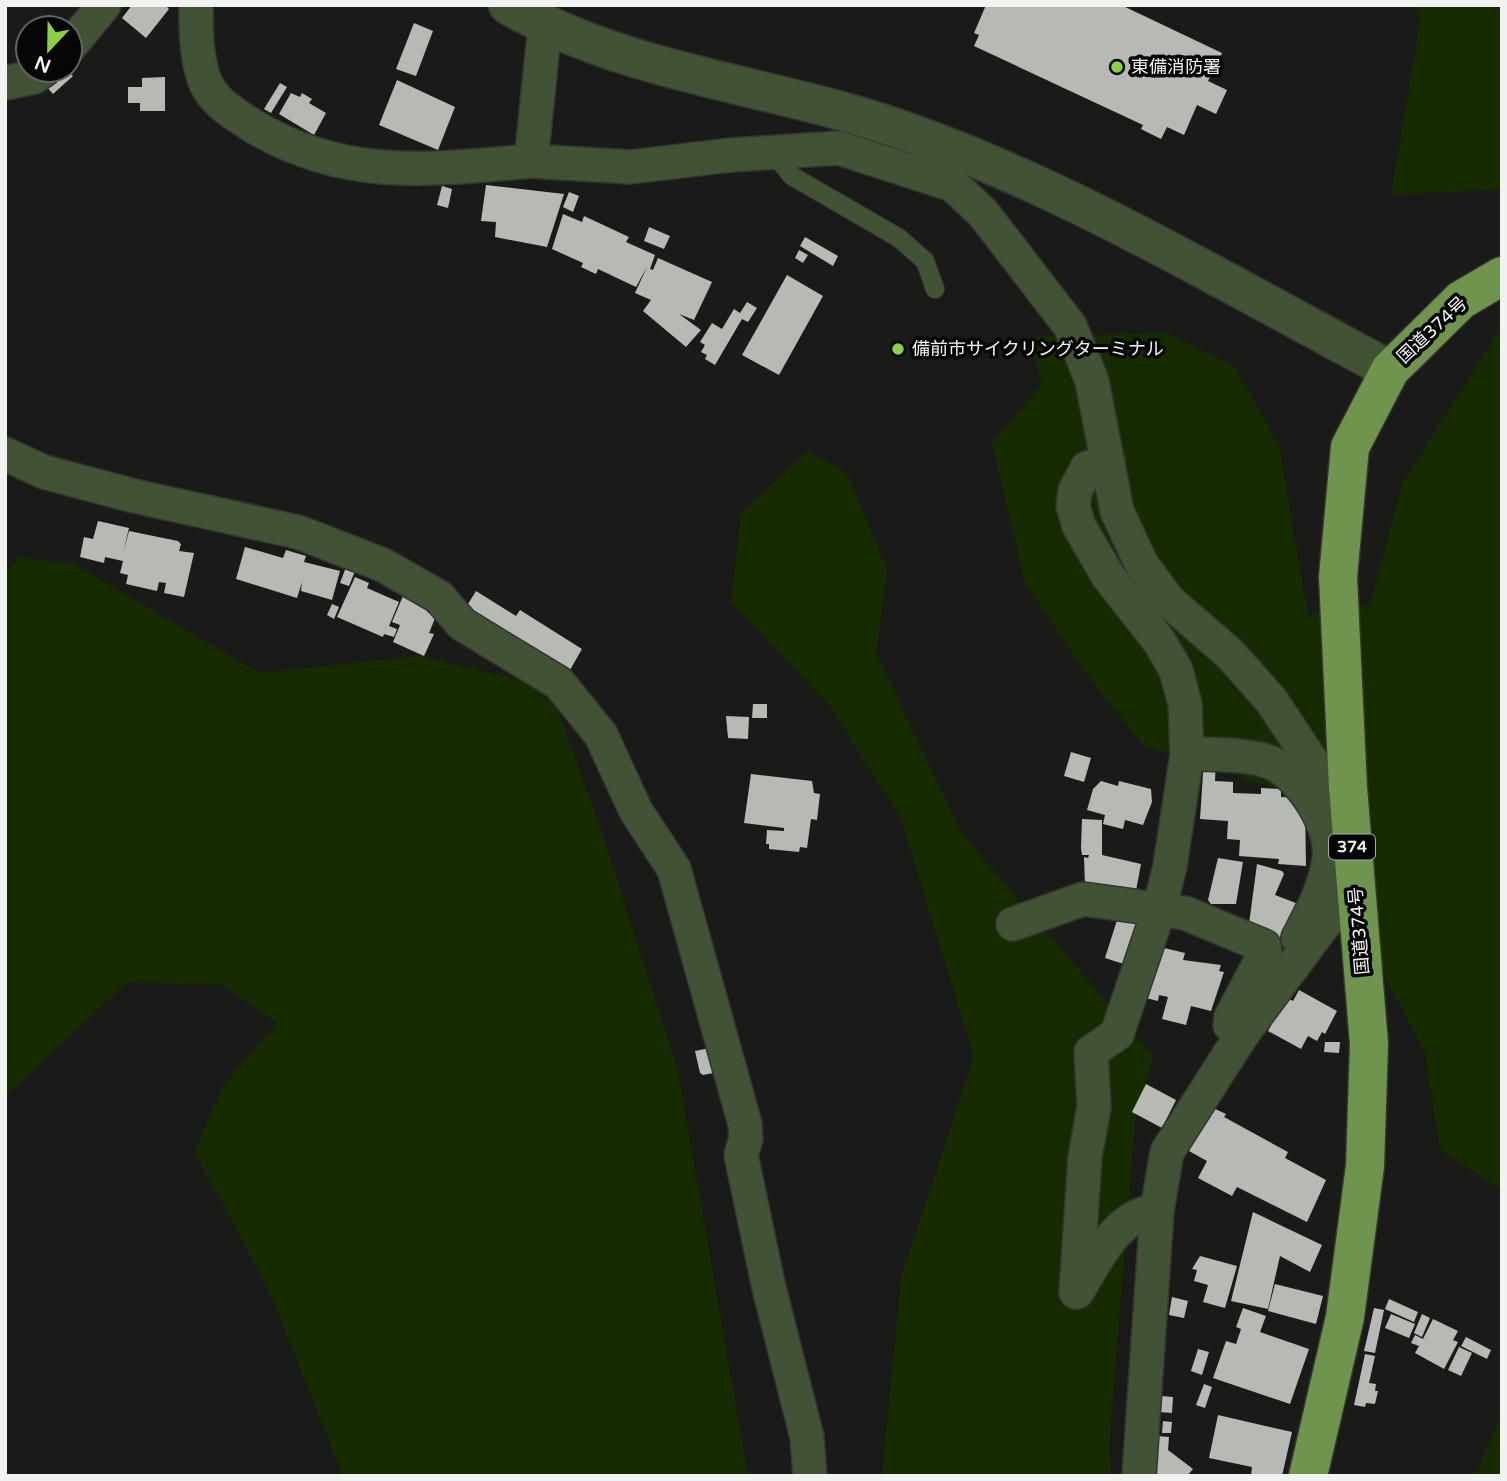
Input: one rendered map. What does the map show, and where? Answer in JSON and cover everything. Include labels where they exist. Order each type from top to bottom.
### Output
[{"type":"highway","name":"国道374号","points":[[1308,1476],[1345,1317],[1365,1166],[1368,1044],[1348,787],[1338,578],[1350,447],[1390,370],[1461,300],[1502,276]]},
{"type":"street","points":[[84,29],[104,5]]},
{"type":"street","points":[[196,5],[197,43],[205,80],[219,102],[277,141],[314,155],[366,168],[462,167],[531,162],[630,167],[731,155],[839,148],[953,185],[983,212],[1070,326],[1092,381],[1117,511],[1142,565],[1169,601],[1230,654],[1271,700],[1324,780],[1348,787]]},
{"type":"street","points":[[508,5],[545,26],[635,61],[837,110],[913,133],[990,163],[1132,234],[1390,370]]},
{"type":"street","points":[[531,162],[545,26]]},
{"type":"street","points":[[5,454],[44,472],[134,496],[298,532],[383,565],[439,597],[462,624],[559,683],[601,735],[636,811],[674,869],[678,881],[745,1124],[746,1138],[741,1155],[769,1288],[807,1437],[810,1476]]},
{"type":"street","points":[[1108,462],[1087,468],[1075,491],[1073,506],[1079,526],[1108,576],[1159,641],[1176,670],[1185,704],[1187,754],[1170,866],[1159,910],[1117,1034],[1091,1052],[1094,1107],[1085,1157],[1070,1298],[1121,1226],[1141,1212],[1157,1211]]},
{"type":"street","points":[[1187,754],[1241,756],[1273,764],[1304,786],[1321,822],[1330,857],[1321,892],[1291,952],[1292,967]]},
{"type":"street","points":[[1139,1476],[1157,1211],[1167,1152],[1243,1033],[1292,967],[1325,923],[1356,898]]},
{"type":"street","points":[[1013,924],[1083,899],[1197,917],[1264,946],[1265,953],[1231,1017],[1230,1025],[1243,1033]]},
{"type":"lane","points":[[774,154],[792,176],[899,238],[925,261],[935,289]]},
{"type":"green space","points":[[1413,5],[1502,5],[1502,189],[1391,195],[1421,17]]},
{"type":"green space","points":[[1502,326],[1502,1190],[1440,1150],[1425,1052],[1309,834],[1274,788],[1144,746],[1083,670],[1025,583],[992,443],[1042,384],[1029,337],[1167,333],[1234,366],[1279,445],[1308,615],[1370,605],[1403,482]]},
{"type":"green space","points":[[808,451],[847,473],[887,569],[876,653],[962,834],[1153,1056],[1135,1122],[1109,1448],[1111,1476],[882,1476],[901,1278],[974,1057],[901,819],[831,708],[731,601],[741,513]]},
{"type":"green space","points":[[19,557],[74,564],[259,673],[419,656],[550,687],[601,830],[678,1071],[748,1476],[343,1476],[270,1293],[194,1151],[224,1084],[277,1023],[222,985],[128,982],[5,1096],[5,573]]},
{"type":"green space","points":[[1502,1414],[1502,1476],[1475,1476]]},
{"type":"building","points":[[132,5],[165,5],[169,9],[146,38],[122,18]]},
{"type":"building","name":"東備消防署","points":[[986,5],[1121,5],[1222,53],[1208,81],[1227,90],[1216,114],[1197,105],[1184,135],[1167,127],[1161,139],[1141,129],[1143,125],[974,46],[979,35],[974,33]]},
{"type":"building","points":[[414,23],[433,31],[416,76],[396,69]]},
{"type":"building","points":[[165,77],[165,111],[140,111],[140,103],[128,103],[128,87],[142,87],[142,78]]},
{"type":"building","points":[[397,80],[455,107],[438,150],[379,125]]},
{"type":"building","points":[[280,83],[287,87],[271,113],[264,109]]},
{"type":"building","points":[[48,84],[64,84],[53,94],[46,86]]},
{"type":"building","points":[[291,93],[300,97],[302,93],[312,99],[309,103],[326,113],[314,135],[279,114]]},
{"type":"building","points":[[486,185],[564,194],[547,247],[495,237],[496,222],[481,221]]},
{"type":"building","points":[[442,186],[452,189],[448,208],[437,205]]},
{"type":"building","points":[[569,192],[579,196],[573,212],[563,207]]},
{"type":"building","points":[[563,214],[582,222],[584,216],[629,237],[626,242],[655,255],[650,269],[653,270],[658,258],[712,282],[694,320],[679,314],[701,330],[686,347],[643,311],[651,300],[635,293],[647,267],[636,287],[598,269],[596,274],[581,267],[583,263],[552,249]]},
{"type":"building","points":[[649,227],[670,236],[664,249],[644,241]]},
{"type":"building","points":[[805,237],[838,256],[833,266],[800,246]]},
{"type":"building","points":[[799,250],[808,255],[803,263],[795,258]]},
{"type":"building","points":[[787,275],[823,296],[779,375],[742,355]]},
{"type":"building","points":[[747,302],[757,308],[748,322],[742,319],[715,365],[705,359],[707,355],[701,352],[705,345],[700,342],[712,323],[722,329],[734,309],[740,313]]},
{"type":"building","points":[[98,521],[129,528],[123,553],[129,531],[178,541],[181,544],[179,551],[194,553],[184,597],[164,593],[166,583],[159,582],[157,591],[126,584],[128,575],[120,573],[123,561],[105,557],[104,563],[80,557],[84,537],[93,539]]},
{"type":"building","points":[[245,547],[283,558],[286,550],[306,556],[304,562],[340,571],[332,600],[301,591],[302,582],[297,598],[236,579]]},
{"type":"building","points":[[348,562],[357,566],[349,586],[340,583]]},
{"type":"building","points":[[355,577],[369,583],[367,588],[399,602],[389,626],[397,629],[394,637],[384,634],[383,637],[337,617]]},
{"type":"building","points":[[476,591],[516,616],[520,610],[582,649],[566,677],[463,612]]},
{"type":"building","points":[[403,596],[429,608],[427,612],[436,616],[429,633],[434,634],[424,656],[393,642],[400,625],[392,622]]},
{"type":"building","points":[[332,604],[339,607],[334,619],[327,615]]},
{"type":"building","points":[[753,704],[767,704],[767,718],[752,718]]},
{"type":"building","points":[[726,716],[749,717],[748,739],[728,738]]},
{"type":"building","points":[[1071,752],[1091,758],[1084,782],[1064,776]]},
{"type":"building","points":[[1204,759],[1216,760],[1215,781],[1233,782],[1233,793],[1261,794],[1261,788],[1281,789],[1281,797],[1302,798],[1305,807],[1306,866],[1278,864],[1279,859],[1239,856],[1240,840],[1227,839],[1228,821],[1200,819]]},
{"type":"building","points":[[751,774],[812,781],[814,793],[820,794],[817,820],[811,819],[807,848],[800,847],[799,852],[769,849],[769,844],[766,844],[767,830],[784,831],[784,828],[744,823]]},
{"type":"building","points":[[1101,781],[1118,786],[1119,781],[1151,789],[1152,802],[1143,825],[1125,820],[1123,829],[1103,824],[1105,815],[1087,810],[1093,789]]},
{"type":"building","points":[[1082,819],[1102,820],[1102,855],[1141,864],[1135,896],[1085,886],[1084,857],[1088,858],[1089,855],[1082,855]]},
{"type":"building","points":[[1218,858],[1243,862],[1236,904],[1211,904],[1208,900]]},
{"type":"building","points":[[1257,864],[1282,871],[1284,874],[1275,895],[1301,905],[1295,915],[1291,913],[1282,941],[1268,937],[1249,924]]},
{"type":"building","points":[[1118,917],[1146,926],[1133,967],[1105,958]]},
{"type":"building","points":[[1156,946],[1185,953],[1183,960],[1221,965],[1219,971],[1224,972],[1211,1011],[1191,1006],[1186,1025],[1162,1019],[1168,997],[1159,995],[1158,1001],[1146,998]]},
{"type":"building","points":[[1299,990],[1337,1011],[1325,1034],[1322,1032],[1317,1041],[1308,1036],[1301,1049],[1268,1031],[1286,997],[1293,1001]]},
{"type":"building","points":[[1325,1042],[1340,1042],[1339,1053],[1324,1052]]},
{"type":"building","points":[[714,1047],[719,1072],[703,1075],[700,1073],[695,1051]]},
{"type":"building","points":[[1146,1084],[1176,1100],[1162,1128],[1132,1112]]},
{"type":"building","points":[[1211,1107],[1288,1152],[1285,1158],[1326,1180],[1307,1222],[1237,1187],[1232,1196],[1198,1178],[1207,1161],[1189,1151]]},
{"type":"building","points":[[1253,1212],[1322,1245],[1310,1272],[1280,1256],[1268,1309],[1231,1301]]},
{"type":"building","points":[[1200,1256],[1237,1266],[1225,1308],[1203,1302],[1208,1285],[1194,1281],[1197,1270],[1192,1269]]},
{"type":"building","points":[[1275,1284],[1323,1296],[1316,1324],[1268,1311]]},
{"type":"building","points":[[1172,1297],[1188,1301],[1184,1318],[1169,1315]]},
{"type":"building","points":[[1389,1299],[1418,1312],[1414,1322],[1385,1309]]},
{"type":"building","points":[[1243,1308],[1266,1316],[1260,1332],[1309,1349],[1290,1404],[1213,1378],[1226,1341],[1236,1344],[1241,1329],[1236,1327]]},
{"type":"building","points":[[1374,1308],[1384,1310],[1375,1353],[1364,1351]]},
{"type":"building","points":[[1391,1314],[1415,1324],[1409,1338],[1385,1328]]},
{"type":"building","points":[[1422,1314],[1430,1318],[1422,1337],[1414,1333]]},
{"type":"building","points":[[1433,1319],[1458,1331],[1453,1340],[1458,1342],[1444,1369],[1415,1353],[1419,1346],[1411,1343],[1415,1335],[1423,1339]]},
{"type":"building","points":[[1466,1337],[1491,1350],[1487,1359],[1461,1346]]},
{"type":"building","points":[[1459,1347],[1472,1353],[1461,1376],[1448,1370]]},
{"type":"building","points":[[1198,1349],[1209,1352],[1202,1375],[1191,1371]]},
{"type":"building","points":[[1365,1354],[1375,1356],[1369,1383],[1376,1384],[1375,1391],[1378,1391],[1375,1404],[1366,1403],[1365,1407],[1354,1405]]},
{"type":"building","points":[[1204,1384],[1212,1387],[1205,1408],[1196,1405]]},
{"type":"building","points":[[1161,1396],[1173,1397],[1172,1413],[1160,1412]]},
{"type":"building","points":[[1218,1415],[1292,1432],[1282,1476],[1251,1476],[1252,1467],[1209,1458]]},
{"type":"building","points":[[1163,1421],[1172,1422],[1171,1433],[1162,1433]]},
{"type":"building","points":[[1157,1436],[1169,1437],[1168,1450],[1193,1469],[1187,1476],[1154,1476]]},
{"type":"place","name":"東備消防署","points":[[1117,67]]},
{"type":"place","name":"備前市サイクリングターミナル","points":[[898,349]]}]
